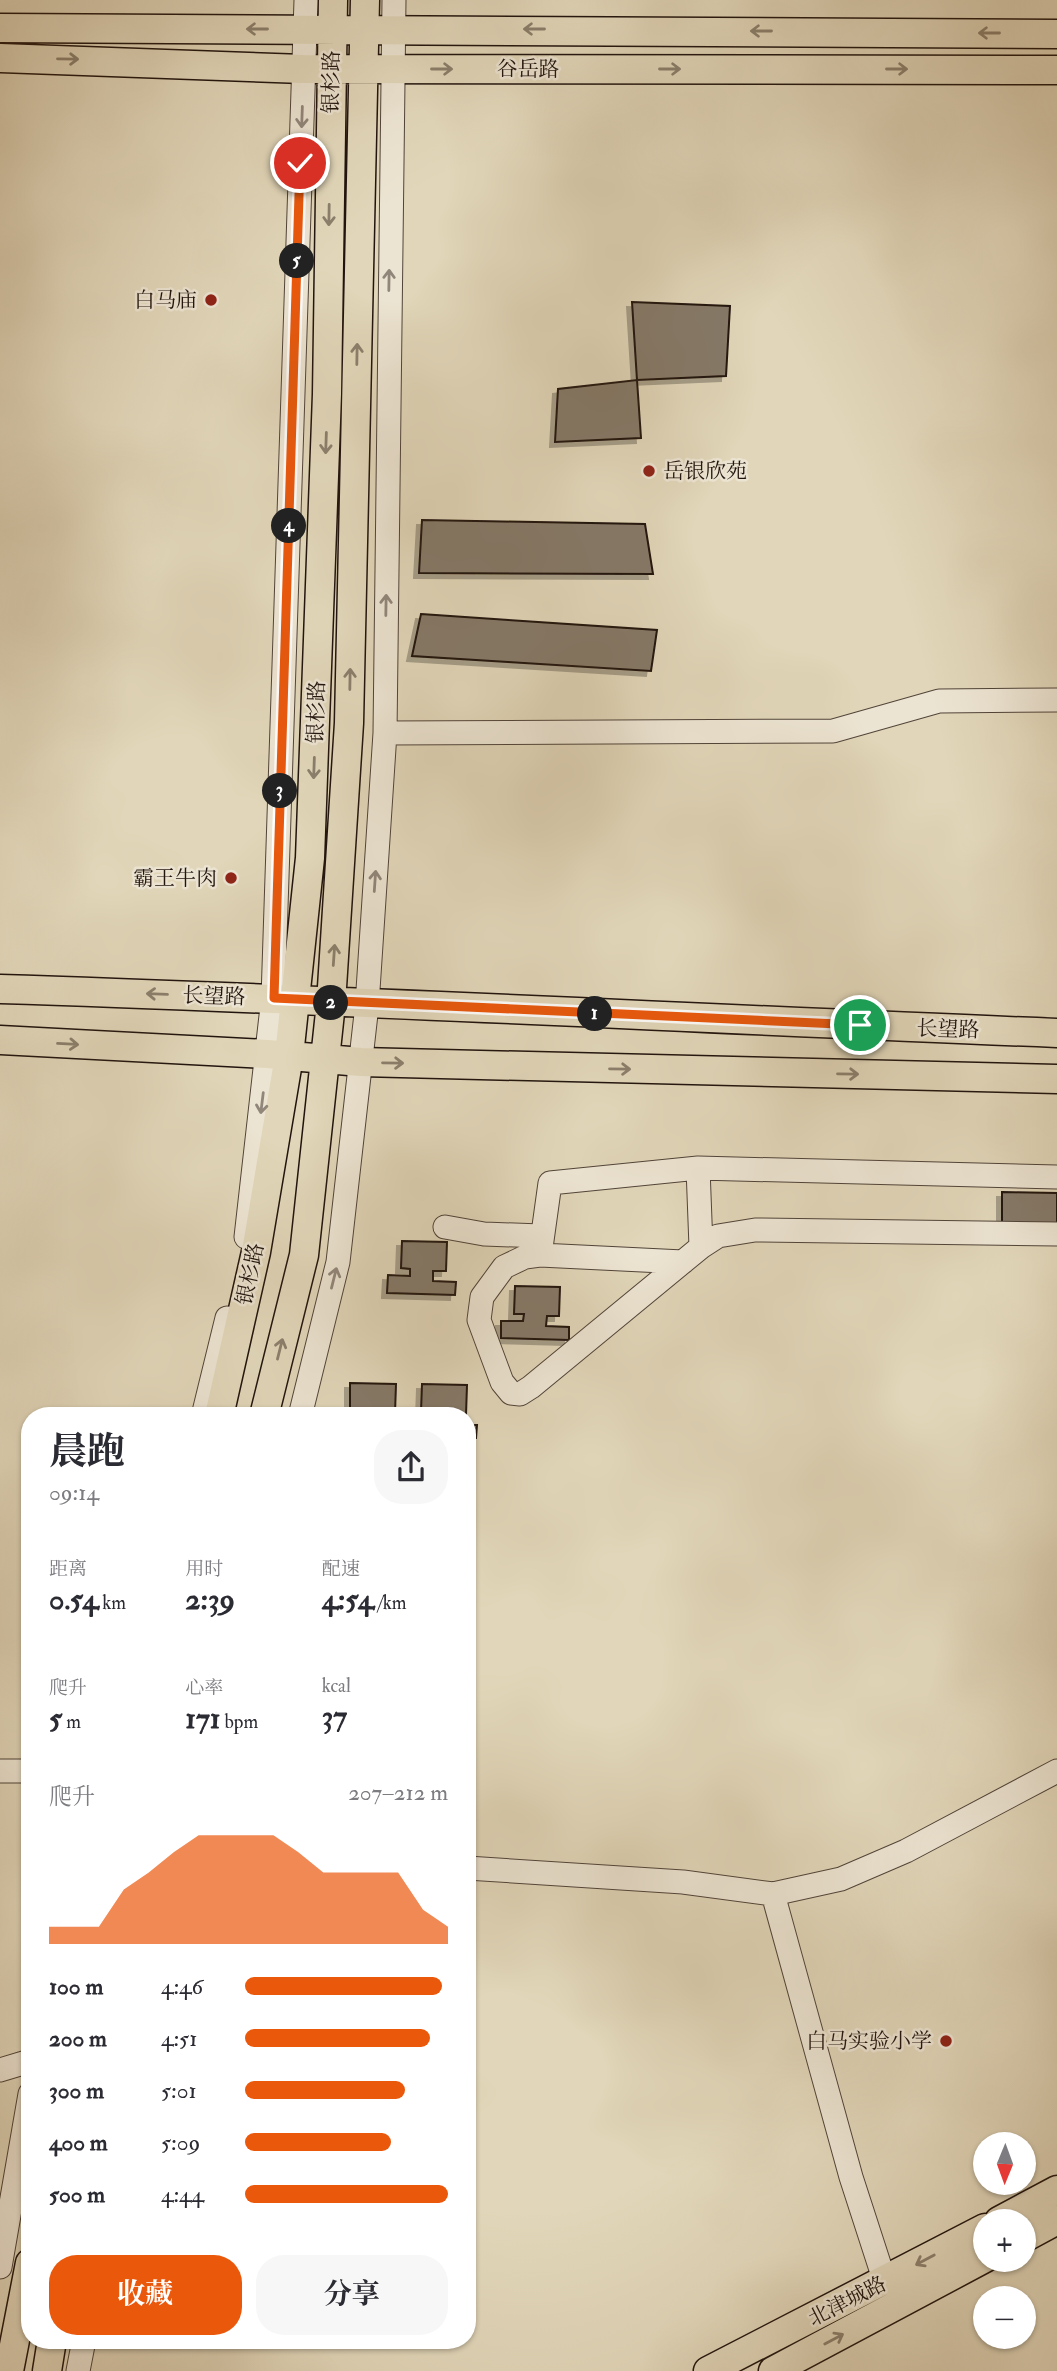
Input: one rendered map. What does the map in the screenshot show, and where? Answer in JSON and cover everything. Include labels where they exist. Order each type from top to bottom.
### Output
[{"type":"main road","name":"银杉路","points":[[221,1407],[256,1252],[285,999],[310,858],[327,394],[317,69],[319,29],[333,0]]},
{"type":"main road","name":"银杉路","points":[[266,1407],[304,1255],[331,1003],[349,723],[365,0]]},
{"type":"main road","points":[[0,28],[394,28],[1057,34]]},
{"type":"main road","name":"谷岳路","points":[[0,58],[317,69],[1057,70]]},
{"type":"main road","name":"长望路","points":[[0,989],[1057,1033]]},
{"type":"main road","points":[[0,1040],[361,1062],[1057,1079]]},
{"type":"main road","points":[[1021,2209],[1057,2190]]},
{"type":"main road","points":[[1036,2231],[1057,2220]]},
{"type":"main road","name":"北津城路","points":[[708,2371],[973,2234]]},
{"type":"main road","name":"北津城路","points":[[773,2371],[973,2264]]},
{"type":"main road","points":[[9,2371],[21,2309]]},
{"type":"main road","points":[[47,2371],[51,2349]]},
{"type":"street","name":"银杉路","points":[[306,0],[319,29]]},
{"type":"street","points":[[302,1407],[338,1262],[367,1005],[385,733],[394,0]]},
{"type":"street","points":[[385,733],[833,731],[940,701],[1057,700]]},
{"type":"street","name":"银杉路","points":[[205,1407],[245,1245],[278,1055]]},
{"type":"street","points":[[541,1245],[550,1183],[698,1168],[1057,1177]]},
{"type":"street","points":[[698,1168],[701,1247]]},
{"type":"street","points":[[445,1227],[541,1245],[683,1262]]},
{"type":"street","points":[[541,1245],[511,1262],[498,1274],[482,1297],[479,1320],[502,1382],[512,1393],[520,1394],[718,1236],[755,1230],[1057,1234]]},
{"type":"street","points":[[484,1234],[498,1274]]},
{"type":"street","points":[[0,1758],[21,1757]]},
{"type":"street","points":[[0,1771],[21,1771]]},
{"type":"street","points":[[476,1869],[683,1882],[773,1894],[841,1879],[906,1851],[1057,1771]]},
{"type":"street","points":[[773,1894],[850,2177],[885,2282]]},
{"type":"street","points":[[0,2070],[21,2064]]},
{"type":"street","points":[[0,2267],[21,2146]]},
{"type":"street","points":[[78,2371],[82,2349]]},
{"type":"building","points":[[632,302],[730,306],[726,376],[637,380]]},
{"type":"building","points":[[637,380],[641,438],[555,442],[558,389]]},
{"type":"building","points":[[422,520],[645,524],[653,574],[419,573]]},
{"type":"building","points":[[421,614],[657,630],[651,671],[412,656]]},
{"type":"building","points":[[1002,1192],[1057,1193],[1057,1224],[1002,1223]]},
{"type":"building","points":[[402,1241],[447,1242],[446,1271],[433,1271],[433,1281],[456,1282],[455,1295],[387,1293],[388,1275],[410,1276],[410,1269],[401,1268]]},
{"type":"building","points":[[515,1286],[560,1287],[559,1316],[547,1316],[546,1326],[569,1327],[569,1340],[501,1338],[501,1321],[523,1321],[524,1314],[514,1314]]},
{"type":"building","points":[[350,1383],[396,1384],[395,1407],[350,1407]]},
{"type":"building","points":[[422,1384],[467,1385],[466,1407],[421,1407]]},
{"type":"place","name":"白马庙","points":[[211,300]]},
{"type":"place","name":"岳银欣苑","points":[[649,471]]},
{"type":"place","name":"霸王牛肉","points":[[231,878]]},
{"type":"place","name":"白马实验小学","points":[[946,2041]]},
{"type":"route","points":[[300,163],[274,998],[367,1005],[860,1025]]}]
